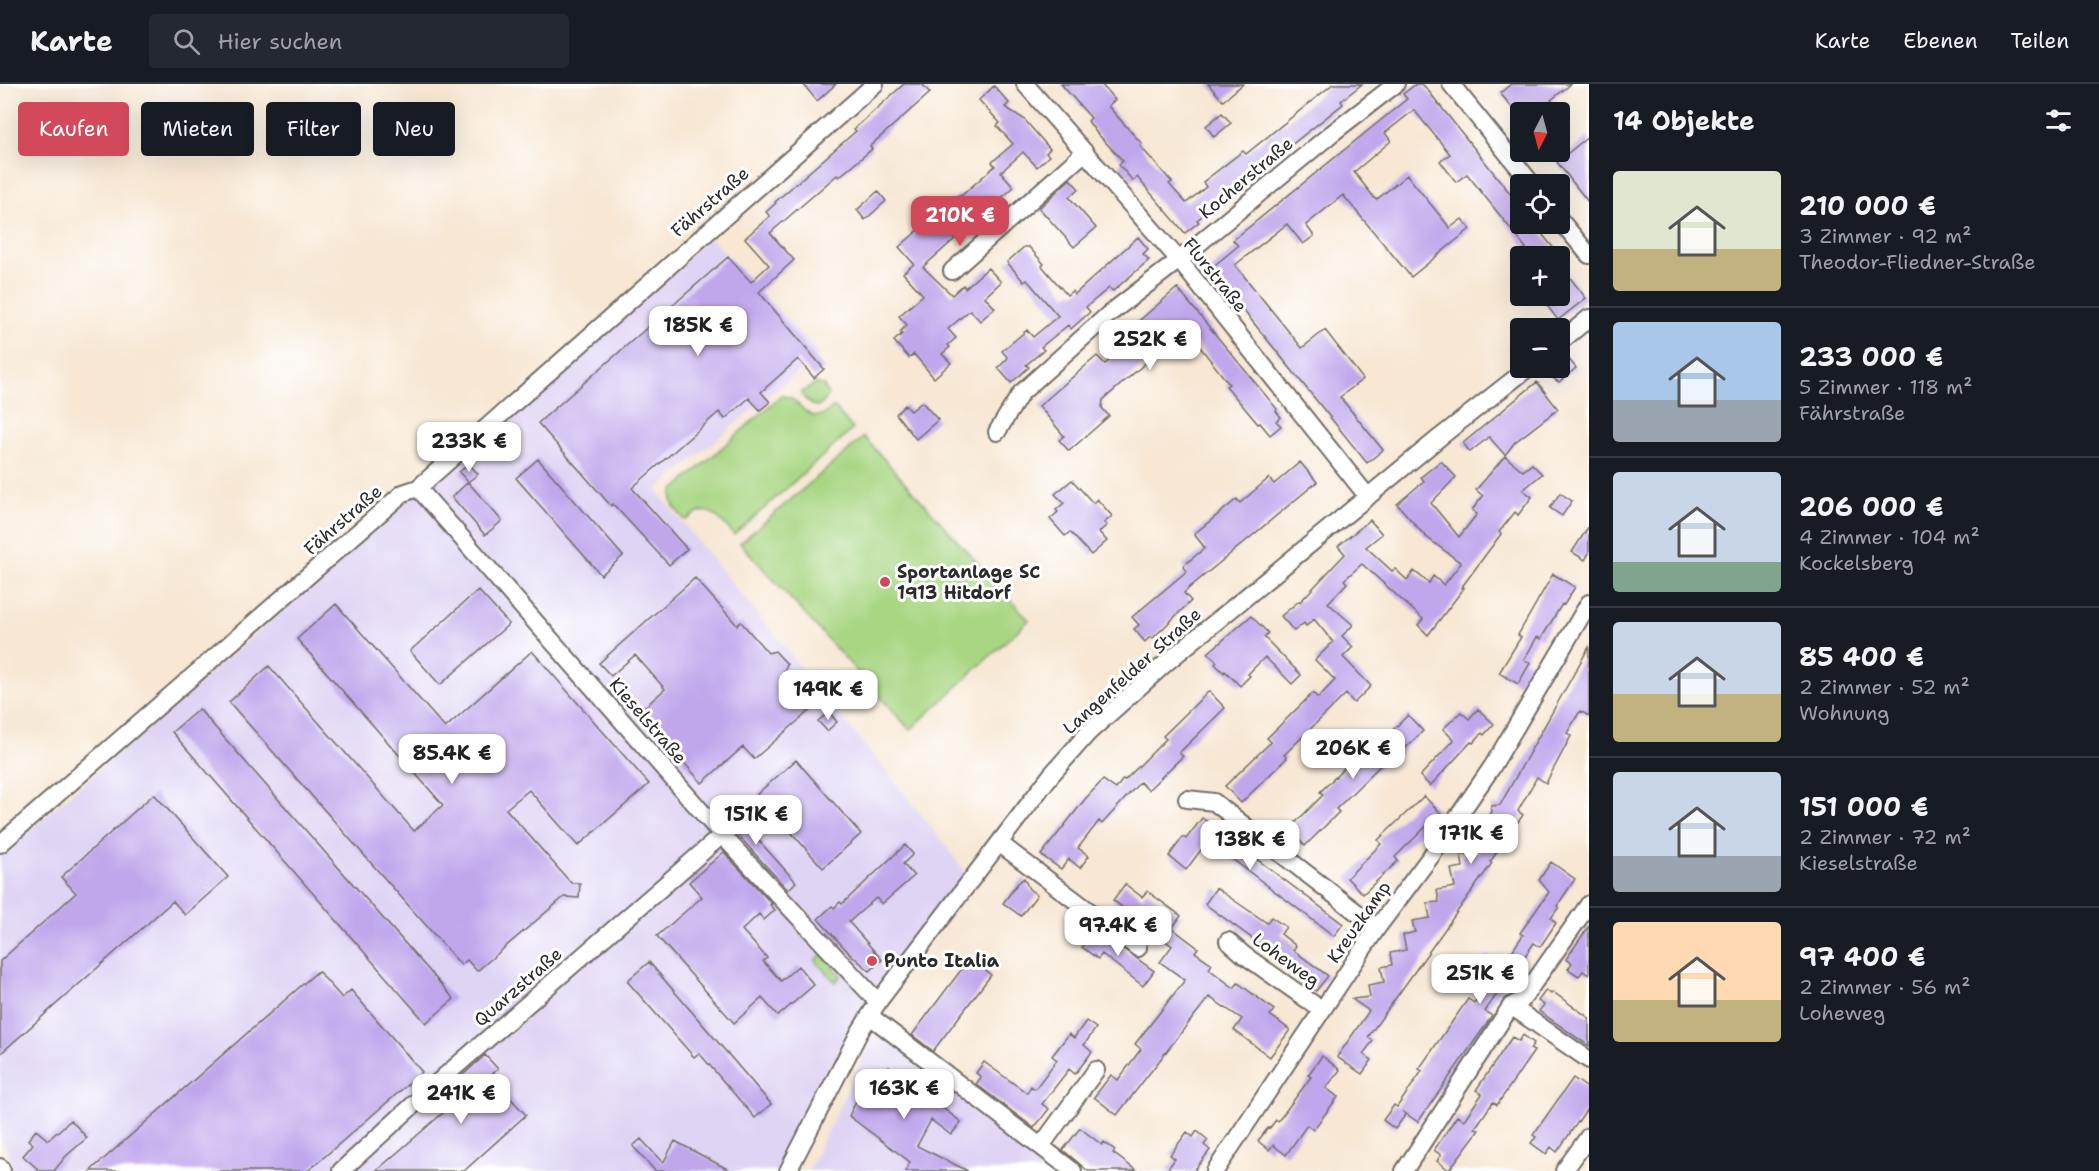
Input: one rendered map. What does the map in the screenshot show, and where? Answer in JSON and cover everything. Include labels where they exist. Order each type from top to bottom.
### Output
[{"type":"street","name":"Fährstraße","points":[[0,844],[394,501],[403,494],[418,488],[875,84]]},
{"type":"street","name":"Flurstraße","points":[[1025,84],[1179,260],[1368,497]]},
{"type":"street","name":"Kocherstraße","points":[[997,432],[1021,393],[1109,314],[1396,84]]},
{"type":"street","points":[[1451,84],[1524,174]]},
{"type":"street","points":[[952,270],[1085,153]]},
{"type":"street","points":[[1570,232],[1589,255]]},
{"type":"street","points":[[1570,334],[1589,318]]},
{"type":"street","name":"Langenfelder Straße","points":[[789,1171],[874,1009],[1051,775],[1089,732],[1167,662],[1516,378]]},
{"type":"street","name":"Kieselstraße","points":[[418,488],[874,1009],[1073,1171]]},
{"type":"street","name":"Kreuzkamp","points":[[1215,1171],[1377,928],[1431,856],[1492,767],[1589,603]]},
{"type":"street","points":[[1187,799],[1214,802],[1377,928]]},
{"type":"street","name":"Quarzstraße","points":[[341,1171],[446,1075],[722,835]]},
{"type":"street","points":[[999,843],[1138,948]]},
{"type":"street","points":[[1404,1171],[1510,1006],[1521,1001],[1589,904]]},
{"type":"street","name":"Loheweg","points":[[1228,941],[1244,955],[1322,1010]]},
{"type":"street","points":[[1510,1006],[1589,1060]]},
{"type":"street","points":[[1041,1146],[1096,1070]]},
{"type":"street","points":[[1564,1171],[1589,1136]]},
{"type":"shaded area","points":[[710,237],[819,354],[656,490],[933,829],[966,873],[866,999],[776,1171],[14,1171],[0,1134],[0,856]]},
{"type":"shaded area","points":[[880,1033],[1066,1171],[808,1171],[872,1039]]},
{"type":"green space","points":[[816,383],[824,386],[828,395],[822,404],[814,406],[801,393]]},
{"type":"green space","points":[[781,396],[790,397],[814,416],[820,416],[834,407],[853,429],[734,535],[719,518],[707,512],[694,514],[687,520],[684,519],[672,502],[674,490]]},
{"type":"green space","name":"Sportanlage SC 1913 Hitdorf","points":[[864,437],[1029,620],[910,730],[740,543]]},
{"type":"green space","points":[[822,954],[841,975],[836,982],[817,963],[816,959]]},
{"type":"building","points":[[803,84],[836,84],[817,101]]},
{"type":"building","points":[[904,84],[922,84],[930,93],[870,146],[872,149],[839,177],[837,175],[770,233],[794,260],[759,292],[824,369],[814,378],[798,359],[761,392],[770,402],[760,410],[749,398],[725,419],[719,412],[632,488],[687,549],[669,565],[613,504],[611,506],[538,423],[728,257],[751,282],[769,265],[745,238],[770,216],[766,212],[775,202],[856,131],[854,129]]},
{"type":"building","points":[[1061,84],[1101,84],[1115,100],[1108,106],[1142,144],[1140,146],[1172,182],[1169,184],[1186,203],[1206,187],[1203,182],[1243,151],[1246,154],[1333,84],[1362,84],[1341,101],[1343,104],[1204,211],[1206,213],[1197,220],[1199,222],[1185,233],[1137,177],[1133,181],[1119,165],[1123,161],[1095,131],[1088,121],[1091,118]]},
{"type":"building","points":[[1208,84],[1243,84],[1223,101]]},
{"type":"building","points":[[1416,84],[1422,84],[1426,88],[1510,193],[1510,228],[1467,174],[1456,182],[1440,161],[1450,154],[1414,110],[1385,133],[1391,141],[1354,172],[1376,200],[1407,175],[1450,228],[1462,219],[1470,229],[1411,277],[1343,195],[1306,225],[1314,236],[1303,244],[1287,224],[1235,265],[1302,348],[1325,330],[1363,379],[1340,397],[1383,450],[1367,463],[1210,269],[1238,246],[1233,240],[1407,99],[1403,94]]},
{"type":"building","points":[[1511,84],[1571,84],[1551,100],[1553,102],[1510,102],[1510,105],[1500,93]]},
{"type":"building","points":[[994,86],[1009,103],[1005,107],[1024,119],[1050,149],[1046,153],[1049,156],[1037,167],[1023,152],[1001,172],[1014,187],[923,267],[952,295],[963,285],[965,288],[988,268],[1001,282],[985,297],[995,308],[980,321],[970,310],[948,329],[956,338],[942,354],[951,363],[934,378],[914,354],[909,358],[894,341],[907,325],[899,316],[923,295],[903,273],[914,264],[899,247],[995,166],[992,162],[1013,144],[997,126],[1000,123],[979,100]]},
{"type":"building","points":[[1222,113],[1231,123],[1214,137],[1206,126]]},
{"type":"building","points":[[1589,136],[1589,203],[1570,179],[1570,174],[1566,174],[1557,162],[1570,162],[1570,151]]},
{"type":"building","points":[[1070,179],[1079,189],[1069,197],[1096,228],[1074,247],[1039,208]]},
{"type":"building","points":[[878,191],[886,201],[865,220],[857,210]]},
{"type":"building","points":[[1515,234],[1542,234],[1552,246],[1524,246]]},
{"type":"building","points":[[1138,237],[1148,249],[1143,254],[1149,260],[1113,291],[1109,288],[1086,307],[1090,312],[1071,329],[1068,325],[1041,347],[1044,350],[1026,365],[1029,367],[1011,383],[998,368],[1008,358],[1002,351],[1027,330],[1033,337],[1058,316],[1027,280],[1024,282],[1007,262],[1024,247],[1029,247],[1067,295],[1072,291],[1075,294]]},
{"type":"building","points":[[1570,278],[1586,298],[1561,318],[1556,318],[1547,306],[1570,306]]},
{"type":"building","points":[[1177,288],[1277,409],[1281,417],[1276,421],[1281,426],[1270,435],[1226,386],[1229,384],[1193,338],[1185,344],[1178,335],[1103,400],[1102,408],[1109,416],[1069,451],[1059,440],[1064,436],[1039,406],[1097,356],[1105,364],[1126,346],[1119,338]]},
{"type":"building","points":[[1570,361],[1576,368],[1570,373]]},
{"type":"building","points":[[1552,378],[1564,378],[1559,382]]},
{"type":"building","points":[[1537,382],[1558,409],[1515,442],[1505,455],[1489,437],[1470,452],[1463,443]]},
{"type":"building","points":[[922,402],[938,420],[916,439],[896,414],[905,405],[911,411]]},
{"type":"building","points":[[1505,456],[1523,471],[1532,464],[1542,474],[1523,490],[1532,497],[1518,515],[1515,512],[1499,532],[1501,534],[1461,588],[1464,588],[1428,635],[1418,625],[1423,619],[1362,564],[1344,580],[1347,583],[1328,603],[1353,625],[1342,636],[1353,647],[1343,657],[1371,686],[1354,703],[1346,694],[1284,755],[1287,758],[1241,803],[1225,786],[1271,742],[1267,738],[1313,693],[1318,698],[1335,680],[1315,660],[1333,642],[1314,619],[1306,626],[1304,623],[1294,631],[1281,616],[1300,602],[1345,554],[1338,546],[1370,520],[1382,534],[1366,547],[1392,571],[1395,569],[1407,580],[1414,571],[1429,583],[1433,576],[1444,585],[1461,563],[1425,536],[1397,504],[1424,481],[1421,477],[1441,461],[1456,477],[1431,503],[1459,537],[1477,514],[1472,510],[1483,496],[1476,490]]},
{"type":"building","points":[[538,459],[623,556],[601,575],[516,478]]},
{"type":"building","points":[[1300,462],[1317,482],[1189,588],[1184,593],[1191,601],[1152,639],[1150,637],[1145,642],[1134,629],[1139,625],[1132,617],[1187,571],[1183,566],[1205,548],[1194,534],[1237,499],[1240,503],[1269,478],[1274,484]]},
{"type":"building","points":[[469,464],[478,474],[468,482],[459,472]]},
{"type":"building","points":[[1072,480],[1093,503],[1097,499],[1112,516],[1099,532],[1107,541],[1091,555],[1070,532],[1065,536],[1050,519],[1064,503],[1055,494]]},
{"type":"building","points":[[468,482],[502,521],[485,535],[452,497]]},
{"type":"building","points":[[1560,493],[1572,501],[1562,516],[1550,508]]},
{"type":"building","points":[[1589,526],[1589,553],[1585,560],[1572,552]]},
{"type":"building","points":[[1553,574],[1575,587],[1541,639],[1537,637],[1524,660],[1530,663],[1518,684],[1499,673],[1521,637],[1518,635]]},
{"type":"building","points":[[695,578],[737,625],[741,622],[768,653],[775,651],[787,664],[784,671],[815,706],[754,759],[743,747],[702,783],[639,712],[665,689],[635,655],[611,676],[599,663]]},
{"type":"building","points":[[478,590],[509,624],[440,685],[410,651]]},
{"type":"building","points":[[336,604],[445,728],[532,651],[649,784],[578,846],[529,790],[506,809],[571,883],[580,883],[579,898],[564,897],[477,971],[467,960],[461,965],[229,702],[269,666],[414,831],[443,805],[297,639]]},
{"type":"building","points":[[1251,616],[1268,633],[1264,637],[1301,675],[1292,684],[1265,657],[1240,686],[1215,664],[1217,662],[1208,653]]},
{"type":"building","points":[[1589,647],[1589,716],[1580,711],[1567,733],[1571,736],[1546,783],[1537,777],[1518,811],[1523,815],[1490,862],[1492,863],[1368,1037],[1373,1041],[1363,1054],[1372,1060],[1362,1074],[1337,1057],[1369,1011],[1352,999],[1370,997],[1368,985],[1384,982],[1381,967],[1392,965],[1390,953],[1406,950],[1403,935],[1415,932],[1412,921],[1430,918],[1427,903],[1439,902],[1437,890],[1455,887],[1451,869],[1463,867],[1461,855],[1480,852],[1474,831],[1480,830],[1492,812],[1491,806],[1500,805]]},
{"type":"building","points":[[1209,691],[1225,708],[1179,753],[1183,756],[1148,790],[1140,782],[1102,824],[1099,821],[1078,848],[1089,856],[1080,868],[1069,859],[1061,869],[1041,855],[1103,780],[1116,789],[1123,779],[1125,780],[1166,739],[1163,736]]},
{"type":"building","points":[[199,709],[454,999],[426,1023],[172,732]]},
{"type":"building","points":[[1478,709],[1494,724],[1484,735],[1482,733],[1473,743],[1471,742],[1430,786],[1420,776],[1454,740],[1443,729],[1461,712],[1469,719]]},
{"type":"building","points":[[829,712],[837,722],[827,731],[818,721]]},
{"type":"building","points":[[1408,715],[1423,731],[1393,760],[1389,757],[1336,809],[1339,812],[1305,846],[1289,829],[1323,795],[1320,792],[1366,747],[1371,752]]},
{"type":"building","points":[[796,760],[861,834],[823,868],[757,794]]},
{"type":"building","points":[[154,794],[228,877],[185,915],[173,901],[0,1054],[0,961],[76,893],[61,877]]},
{"type":"building","points":[[1424,796],[1440,813],[1395,857],[1398,861],[1363,894],[1347,878],[1381,844],[1378,840]]},
{"type":"building","points":[[725,803],[796,882],[788,890],[716,811]]},
{"type":"building","points":[[1202,818],[1343,924],[1334,936],[1211,843],[1206,849],[1203,847],[1186,870],[1169,856],[1183,837],[1186,839]]},
{"type":"building","points":[[905,845],[913,854],[903,864],[914,876],[882,904],[876,898],[849,922],[882,960],[870,971],[850,954],[818,919],[832,906],[834,908],[840,902],[842,904]]},
{"type":"building","points":[[724,852],[775,910],[764,920],[759,914],[742,930],[767,958],[763,961],[781,981],[798,966],[814,985],[778,1016],[762,998],[734,1023],[657,936],[702,897],[689,882]]},
{"type":"building","points":[[1551,862],[1575,879],[1551,918],[1556,923],[1540,947],[1534,943],[1515,970],[1523,975],[1515,986],[1507,980],[1485,1011],[1492,1016],[1418,1122],[1402,1111],[1406,1114],[1395,1129],[1383,1120],[1394,1105],[1397,1107],[1422,1071],[1419,1069],[1468,999],[1474,1003],[1488,984],[1473,974],[1487,955],[1502,966],[1523,935],[1520,933],[1549,892],[1539,880]]},
{"type":"building","points":[[1024,878],[1029,889],[1037,895],[1021,916],[1003,903]]},
{"type":"building","points":[[1125,884],[1142,897],[1147,891],[1181,916],[1172,928],[1198,948],[1195,952],[1212,964],[1209,969],[1234,988],[1238,983],[1274,1010],[1270,1015],[1290,1030],[1270,1057],[1234,1030],[1242,1019],[1209,997],[1117,1115],[1094,1097],[1111,1075],[1118,1080],[1141,1049],[1135,1044],[1185,980],[1160,962],[1172,946],[1113,900]]},
{"type":"building","points":[[1216,888],[1267,923],[1271,917],[1286,927],[1281,934],[1296,946],[1293,950],[1328,976],[1316,991],[1267,952],[1268,950],[1205,904]]},
{"type":"building","points":[[1589,926],[1589,975],[1583,971],[1579,976],[1568,969],[1572,963],[1566,959]]},
{"type":"building","points":[[1096,929],[1154,971],[1143,986],[1102,954],[1098,959],[1082,947]]},
{"type":"building","points":[[970,958],[991,975],[933,1051],[912,1035]]},
{"type":"building","points":[[649,962],[771,1104],[755,1118],[699,1053],[694,1057],[627,981]]},
{"type":"building","points":[[318,971],[342,998],[351,990],[422,1072],[308,1171],[90,1171]]},
{"type":"building","points":[[1546,990],[1551,994],[1553,992],[1589,1018],[1589,1046],[1539,1011],[1544,1005],[1538,1001]]},
{"type":"building","points":[[1086,1021],[1096,1028],[1084,1045],[1092,1052],[1075,1074],[1069,1069],[1042,1104],[1049,1109],[1034,1128],[976,1084],[981,1077],[976,1073],[984,1062],[1027,1093],[1031,1086],[1035,1089],[1057,1060],[1052,1056],[1069,1034],[1074,1038]]},
{"type":"building","points":[[1523,1035],[1534,1043],[1530,1049],[1534,1051],[1497,1105],[1493,1102],[1475,1128],[1479,1130],[1449,1170],[1437,1161],[1441,1155],[1434,1150],[1457,1116],[1464,1120],[1482,1094],[1476,1090],[1512,1037],[1519,1041]]},
{"type":"building","points":[[485,1055],[498,1069],[490,1076],[526,1115],[464,1171],[376,1171],[443,1113],[433,1102]]},
{"type":"building","points":[[1322,1056],[1340,1070],[1326,1088],[1338,1097],[1313,1130],[1307,1125],[1286,1155],[1273,1145],[1269,1150],[1258,1141],[1282,1116],[1311,1077],[1308,1075]]},
{"type":"building","points":[[889,1067],[961,1122],[951,1135],[931,1120],[917,1146],[968,1171],[905,1171],[910,1162],[849,1116],[860,1093],[864,1096],[873,1084],[875,1086]]},
{"type":"building","points":[[1573,1078],[1589,1089],[1589,1106],[1557,1152],[1551,1147],[1546,1154],[1531,1143],[1536,1137],[1533,1135]]},
{"type":"building","points":[[71,1120],[87,1138],[66,1156],[54,1171],[40,1171],[23,1156],[33,1144],[28,1140],[36,1130],[48,1140]]},
{"type":"building","points":[[1080,1128],[1102,1145],[1104,1142],[1115,1150],[1113,1153],[1137,1171],[1088,1171],[1063,1150]]},
{"type":"building","points":[[1197,1131],[1208,1140],[1204,1145],[1210,1150],[1194,1171],[1166,1171],[1175,1159],[1170,1155],[1187,1132],[1193,1137]]},
{"type":"building","points":[[641,1139],[663,1163],[675,1141],[731,1171],[655,1171],[633,1146]]},
{"type":"place","name":"Sportanlage SC 1913 Hitdorf","points":[[885,582]]},
{"type":"place","name":"Punto Italia","points":[[872,961]]}]
